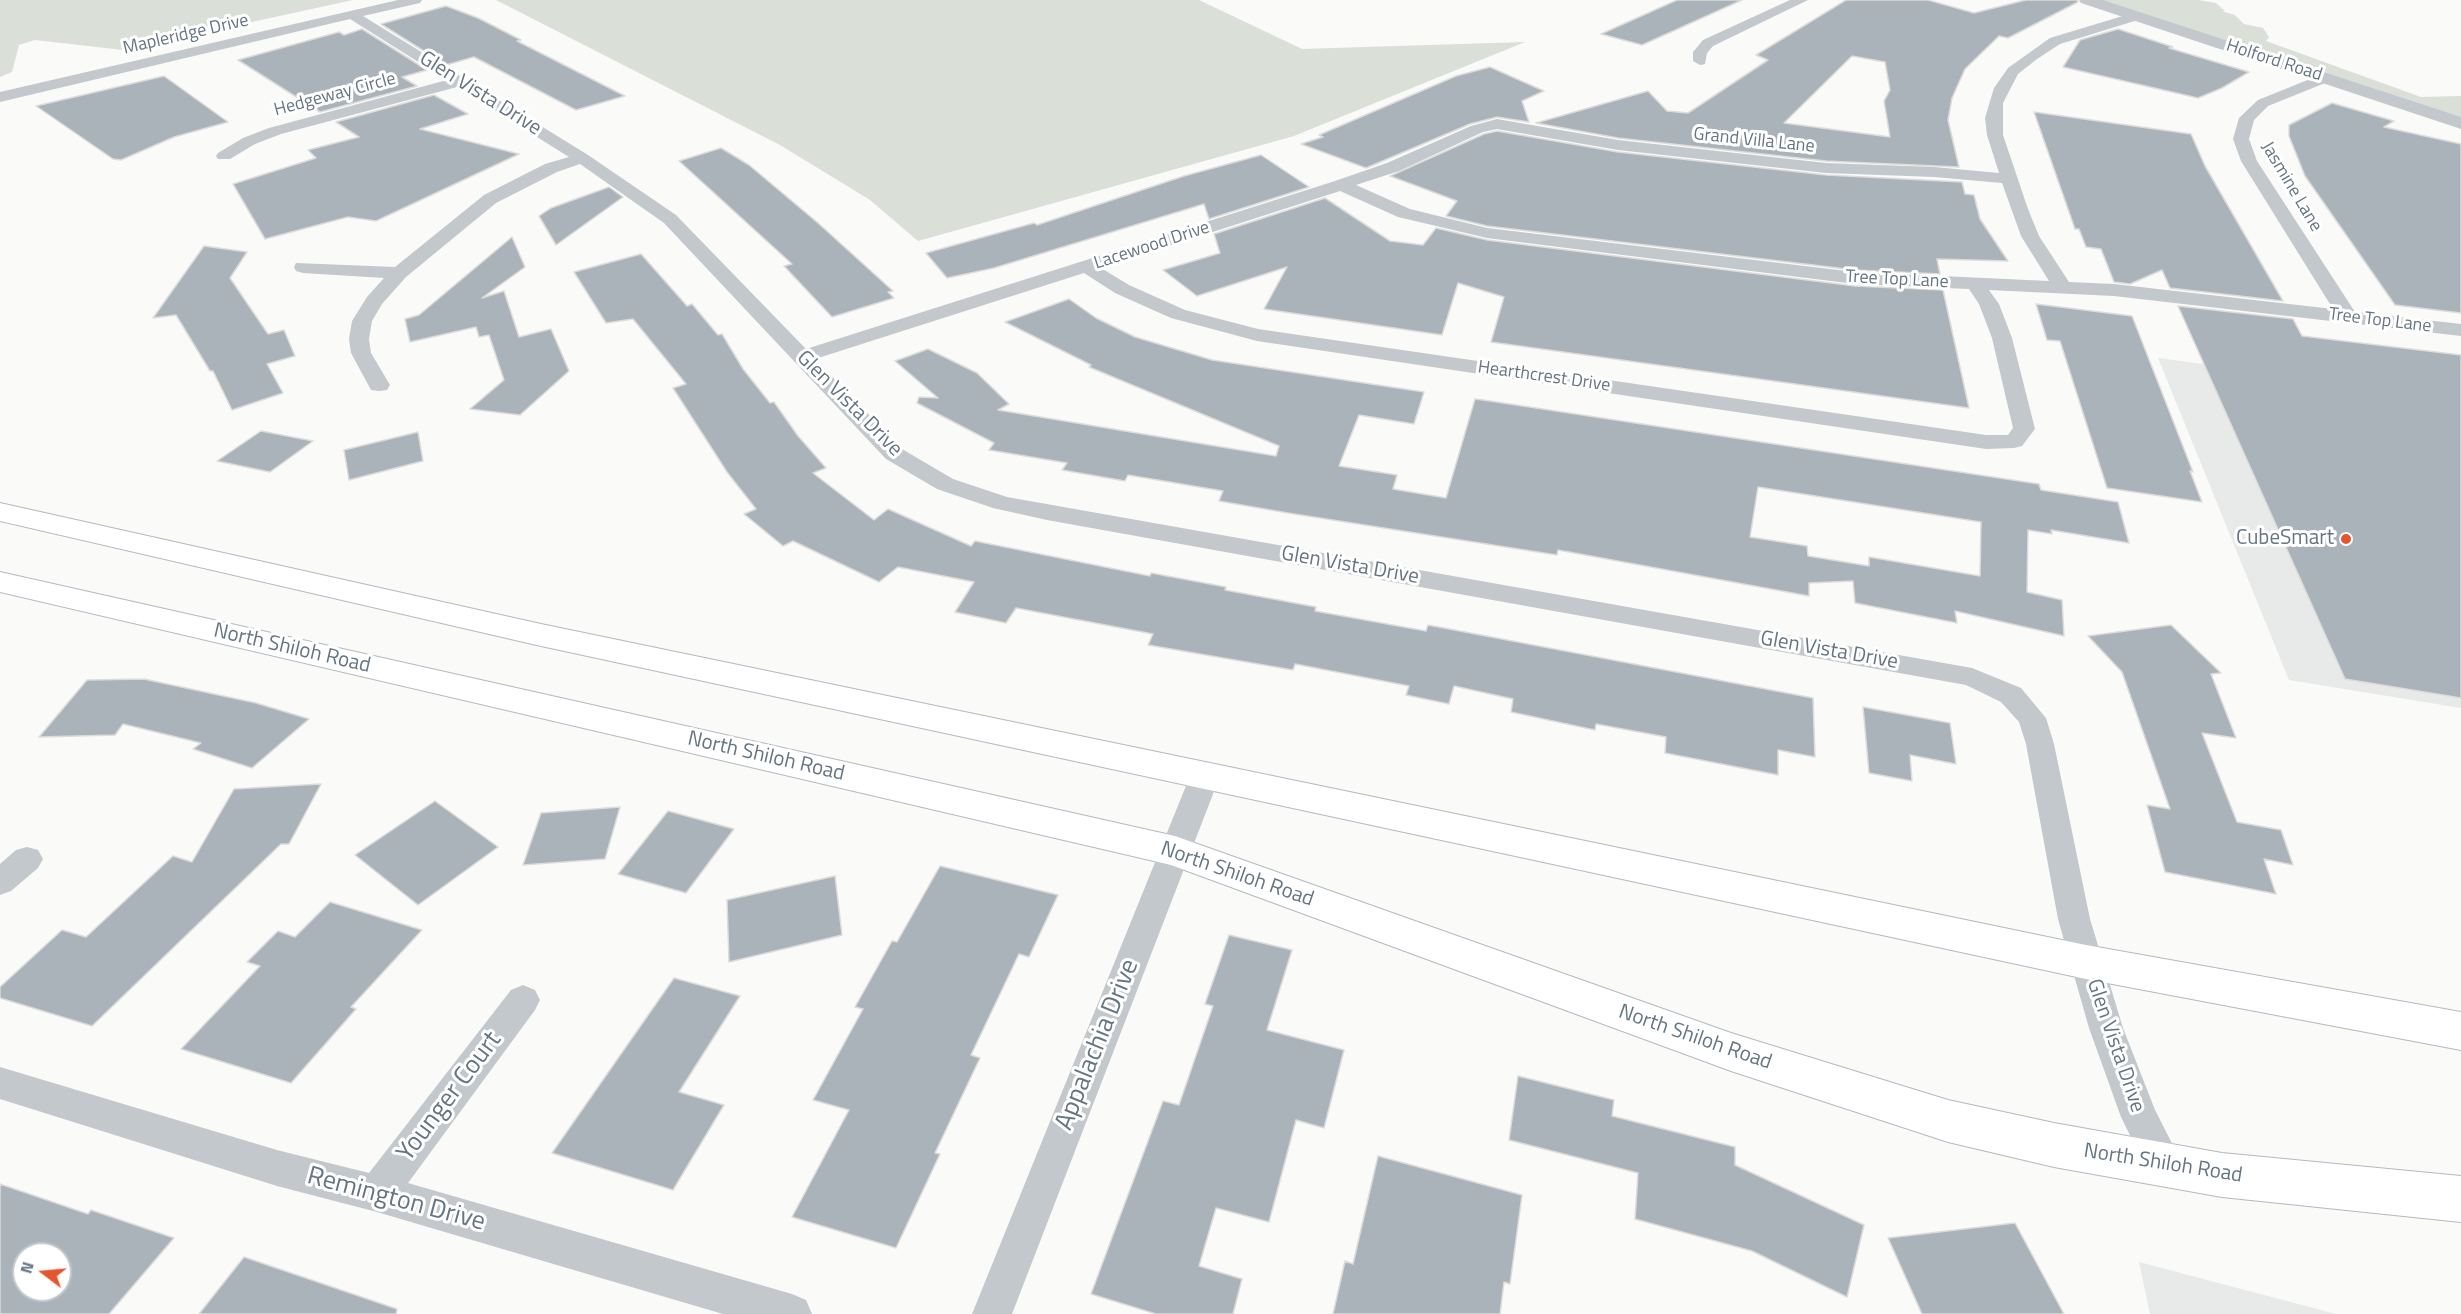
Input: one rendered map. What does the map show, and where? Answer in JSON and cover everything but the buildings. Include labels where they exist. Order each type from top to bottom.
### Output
[{"type":"main road","points":[[3,516],[553,637],[2086,962],[2461,1031]]},
{"type":"main road","name":"North Shiloh Road","points":[[0,582],[1175,851],[1731,1052],[1948,1121],[2054,1146],[2222,1175],[2461,1199]]},
{"type":"street","name":"Mapleridge Drive","points":[[0,97],[415,0]]},
{"type":"street","points":[[1700,61],[1700,52],[1708,43],[1801,0]]},
{"type":"street","name":"Holford Road","points":[[2087,0],[2461,123]]},
{"type":"street","name":"Glen Vista Drive","points":[[354,16],[582,158],[670,219],[894,454],[945,484],[1001,503],[1972,677],[2011,695],[2032,718],[2040,744],[2074,919],[2086,962],[2106,1028],[2139,1117],[2164,1165]]},
{"type":"street","points":[[2062,286],[2030,236],[2009,178],[1993,118],[2001,88],[2013,71],[2055,41],[2136,16]]},
{"type":"street","name":"Jasmine Lane","points":[[2325,78],[2263,103],[2247,118],[2241,139],[2249,161],[2348,317]]},
{"type":"street","name":"Hedgeway Circle","points":[[224,156],[249,141],[275,131],[461,81]]},
{"type":"street","name":"Grand Villa Lane","points":[[1497,124],[1618,145],[1826,168],[1934,172],[2009,178]]},
{"type":"street","name":"Lacewood Drive","points":[[802,357],[1341,185],[1393,167],[1477,129],[1497,124]]},
{"type":"street","points":[[379,385],[361,353],[359,339],[362,321],[374,301],[399,273],[490,200],[551,168],[582,158]]},
{"type":"street","name":"Tree Top Lane","points":[[1341,185],[1404,213],[1487,233],[1855,278],[2062,286],[2154,294],[2461,330]]},
{"type":"street","name":"Hearthcrest Drive","points":[[1086,266],[1122,289],[1178,314],[1257,335],[1986,442],[2014,441],[2024,429],[2002,338],[1989,304],[1975,284]]},
{"type":"street","points":[[303,267],[399,273]]},
{"type":"street","name":"Appalachia Drive","points":[[992,1314],[1205,776]]},
{"type":"street","points":[[0,882],[27,859]]},
{"type":"street","name":"Younger Court","points":[[377,1193],[523,1000]]},
{"type":"street","name":"Remington Drive","points":[[0,1083],[277,1168],[377,1193],[792,1314]]},
{"type":"shaded area","points":[[0,0],[353,0],[123,50],[35,40],[19,45],[12,72],[0,77]]},
{"type":"shaded area","points":[[496,0],[1199,0],[1302,49],[1525,42],[1294,136],[918,241],[870,200],[780,145]]},
{"type":"shaded area","points":[[2102,0],[2198,0],[2216,3],[2225,11],[2221,11],[2235,15],[2244,24],[2263,28],[2269,37],[2266,41],[2421,97],[2461,96],[2461,118]]},
{"type":"shaded area","name":"CubeSmart","points":[[2158,358],[2461,398],[2461,708],[2289,680]]},
{"type":"shaded area","points":[[2139,1262],[2336,1314],[2150,1314]]},
{"type":"place","name":"CubeSmart","points":[[2346,539]]}]
